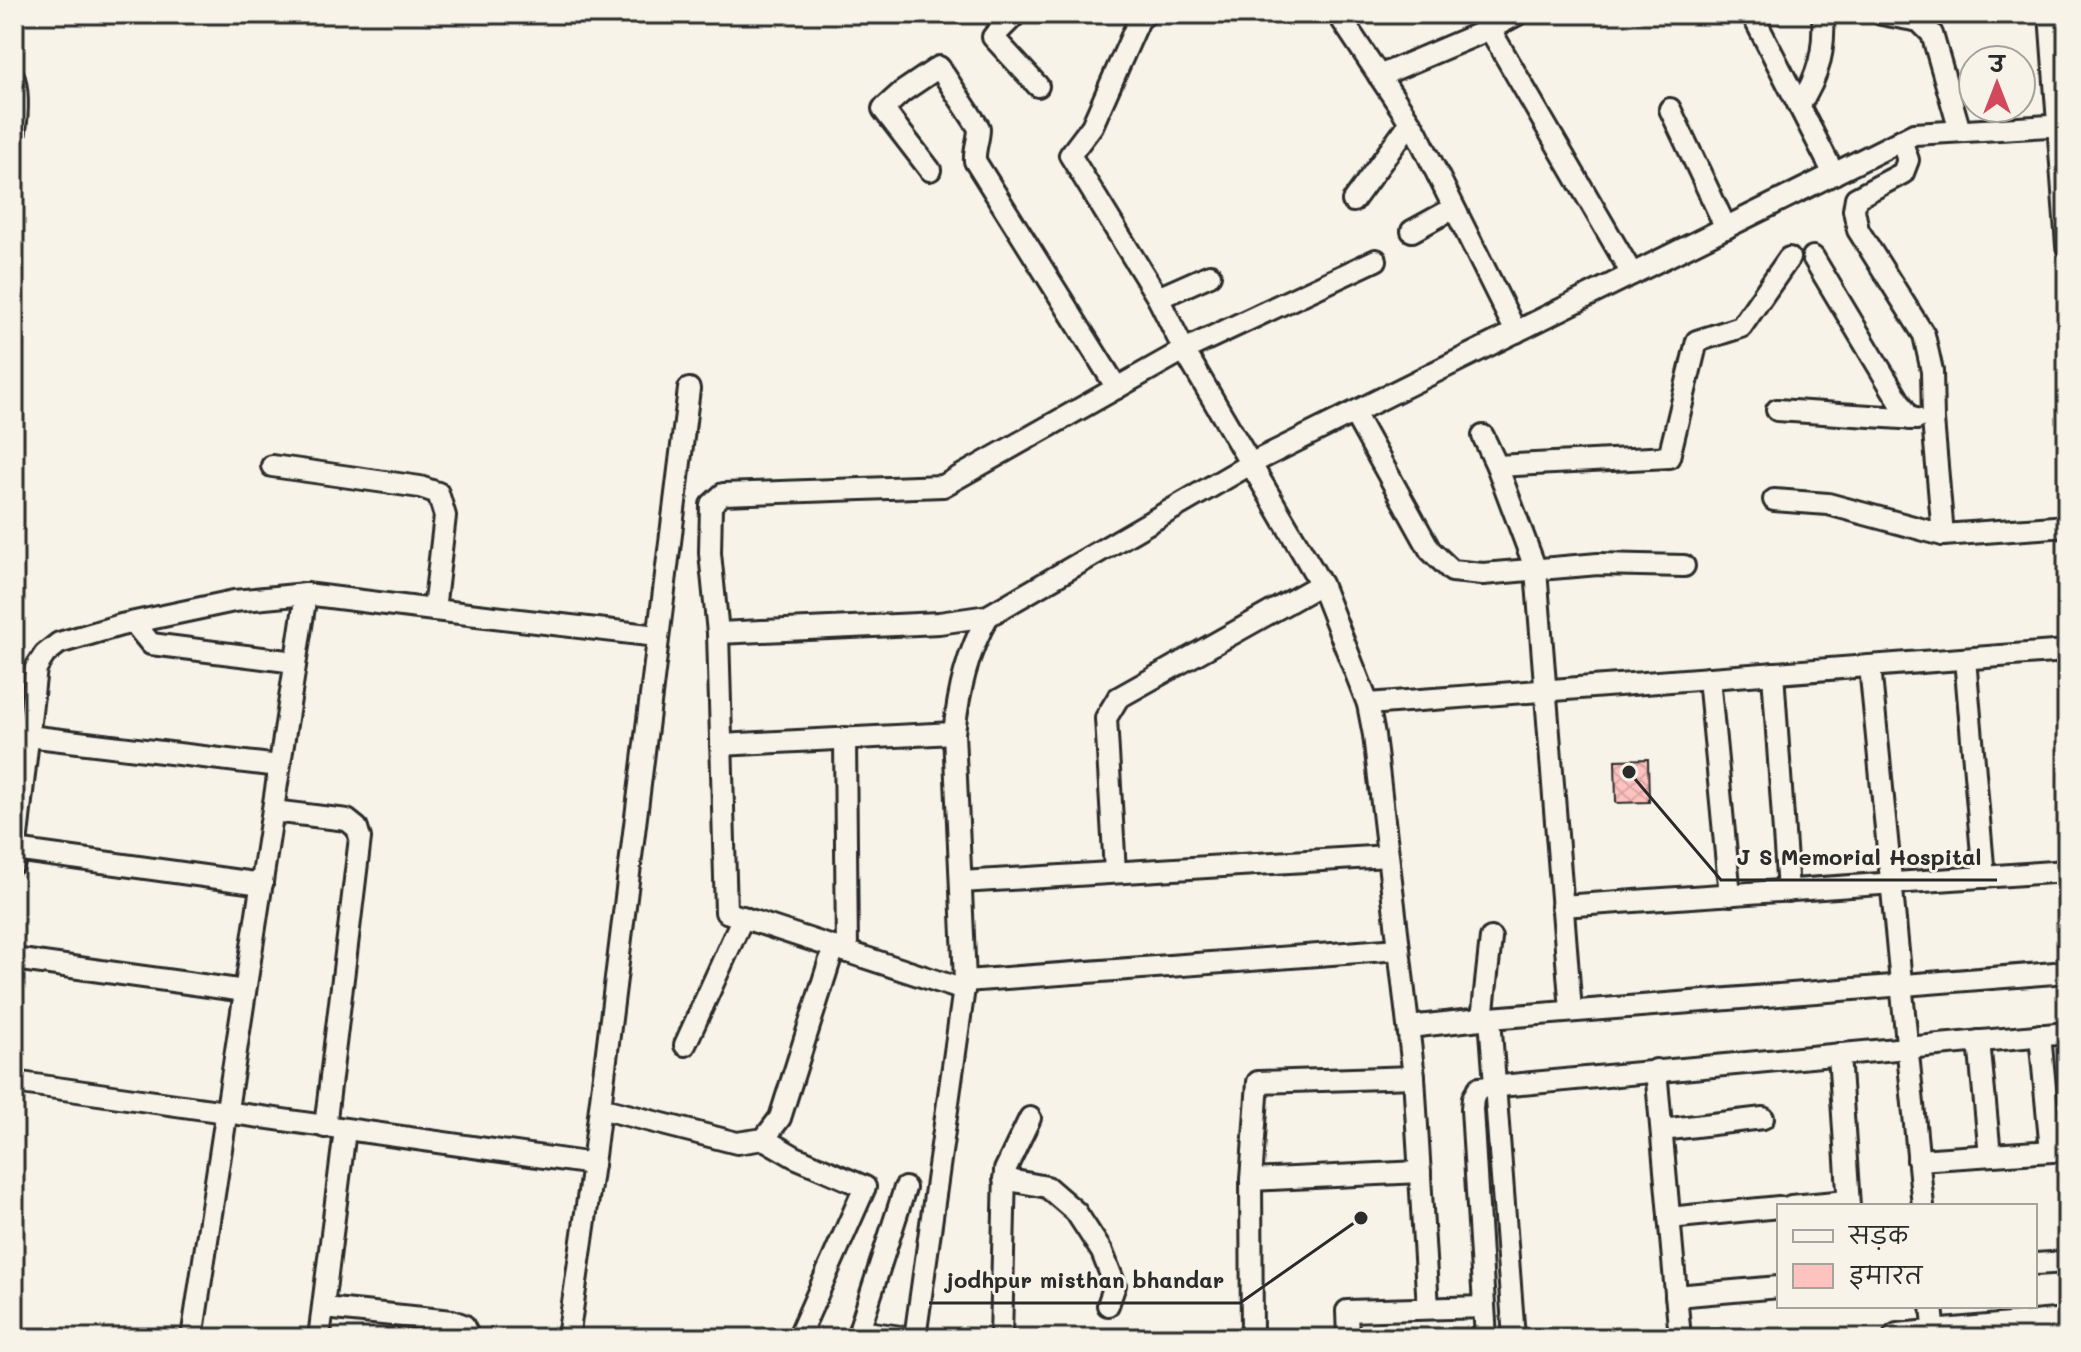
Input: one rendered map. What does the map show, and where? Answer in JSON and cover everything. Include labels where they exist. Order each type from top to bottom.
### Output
[{"type":"main road","points":[[1898,1338],[2067,1323]]},
{"type":"street","points":[[1016,14],[993,37],[1038,86]]},
{"type":"street","points":[[1146,14],[1139,20],[1092,126],[1070,155],[1158,298],[1184,350],[1321,584],[1368,704],[1414,1077],[1428,1308]]},
{"type":"street","points":[[1338,14],[1410,123],[1516,332]]},
{"type":"street","points":[[1379,76],[1486,21],[1518,14]]},
{"type":"street","points":[[1752,14],[1834,174]]},
{"type":"street","points":[[1799,106],[1816,80],[1824,31],[1823,14]]},
{"type":"street","points":[[1881,14],[1919,17],[1932,34],[1960,131]]},
{"type":"street","points":[[2050,14],[2062,126],[2067,246]]},
{"type":"street","points":[[1486,21],[1632,274]]},
{"type":"street","points":[[930,170],[883,109],[939,67],[979,128],[975,161],[1117,388]]},
{"type":"street","points":[[1670,109],[1726,228]]},
{"type":"street","points":[[1353,201],[1410,123]]},
{"type":"street","points":[[718,633],[939,623],[988,616],[1252,463],[1914,134],[2062,126]]},
{"type":"street","points":[[1901,140],[1908,160],[1903,173],[1856,198],[1854,210],[1858,230],[1924,335],[1932,371],[1943,535]]},
{"type":"street","points":[[1412,231],[1454,208]]},
{"type":"street","points":[[1813,257],[1910,419]]},
{"type":"street","points":[[1497,466],[1669,457],[1697,341],[1741,327],[1789,258]]},
{"type":"street","points":[[1376,260],[1184,350],[943,486],[723,494],[711,505],[710,553],[718,633],[726,912],[965,985],[1399,949]]},
{"type":"street","points":[[1158,298],[1210,275]]},
{"type":"street","points":[[568,1338],[593,1164],[689,389]]},
{"type":"street","points":[[1777,410],[1933,420]]},
{"type":"street","points":[[1354,413],[1430,550],[1452,571],[1483,574],[1598,564],[1684,566]]},
{"type":"street","points":[[1483,436],[1536,570],[1571,1011]]},
{"type":"street","points":[[272,466],[420,487],[438,493],[445,516],[434,610]]},
{"type":"street","points":[[1774,500],[1828,504],[1943,535],[2067,526]]},
{"type":"street","points":[[1115,872],[1106,718],[1118,698],[1321,584]]},
{"type":"street","points":[[262,884],[15,857],[36,668],[45,654],[59,643],[134,623],[234,601],[306,594],[657,636]]},
{"type":"street","points":[[192,1338],[306,594]]},
{"type":"street","points":[[915,1338],[965,985],[954,733],[957,701],[971,646],[988,616]]},
{"type":"street","points":[[134,623],[151,644],[295,662]]},
{"type":"street","points":[[1368,704],[2067,651]]},
{"type":"street","points":[[1965,659],[1984,877]]},
{"type":"street","points":[[1870,666],[1923,1204]]},
{"type":"street","points":[[1773,673],[1788,891]]},
{"type":"street","points":[[1709,678],[1730,895]]},
{"type":"street","points":[[721,745],[954,733]]},
{"type":"street","points":[[28,736],[279,766]]},
{"type":"street","points":[[764,1139],[780,1118],[840,949],[845,738]]},
{"type":"street","points":[[273,811],[347,820],[357,828],[360,838],[335,1129],[324,1308],[319,1338]]},
{"type":"street","points":[[961,882],[1388,856]]},
{"type":"street","points":[[1562,906],[2067,871]]},
{"type":"street","points":[[685,1045],[743,917]]},
{"type":"street","points":[[1491,938],[1486,1018],[1495,1085],[1514,1338]]},
{"type":"street","points":[[14,959],[245,991]]},
{"type":"street","points":[[1409,1027],[1486,1018],[2067,972]]},
{"type":"street","points":[[1486,1338],[1472,1109],[1473,1098],[1479,1088],[2067,1033]]},
{"type":"street","points":[[1918,1160],[2059,1150],[2040,1035]]},
{"type":"street","points":[[1979,1041],[1990,1155]]},
{"type":"street","points":[[1839,1054],[1848,1203]]},
{"type":"street","points":[[1656,1070],[1680,1338]]},
{"type":"street","points":[[1252,1338],[1251,1180],[1258,1082],[1414,1077]]},
{"type":"street","points":[[14,1082],[593,1164]]},
{"type":"street","points":[[600,1108],[737,1143],[764,1139],[795,1157],[865,1187],[798,1338]]},
{"type":"street","points":[[1001,1338],[1005,1170],[1030,1118]]},
{"type":"street","points":[[1662,1130],[1763,1118]]},
{"type":"street","points":[[1251,1180],[1420,1172]]},
{"type":"street","points":[[1004,1179],[1047,1187],[1076,1212],[1102,1252],[1115,1285],[1108,1305]]},
{"type":"street","points":[[905,1188],[859,1331],[908,1338]]},
{"type":"street","points":[[1669,1218],[1777,1207]]},
{"type":"street","points":[[2037,1264],[2067,1262]]},
{"type":"street","points":[[1676,1296],[1777,1287]]},
{"type":"street","points":[[1348,1338],[1347,1311],[1484,1307]]},
{"type":"street","points":[[324,1308],[452,1321],[463,1325],[469,1338]]},
{"type":"street","points":[[1932,1308],[1935,1335]]},
{"type":"lane","points":[[14,66],[19,74],[22,98],[14,167]]},
{"type":"building","points":[[1648,759],[1649,802],[1616,803],[1615,760]]},
{"type":"place","name":"J S Memorial Hospital","points":[[1629,772]]},
{"type":"place","name":"jodhpur misthan bhandar","points":[[1361,1218]]}]
